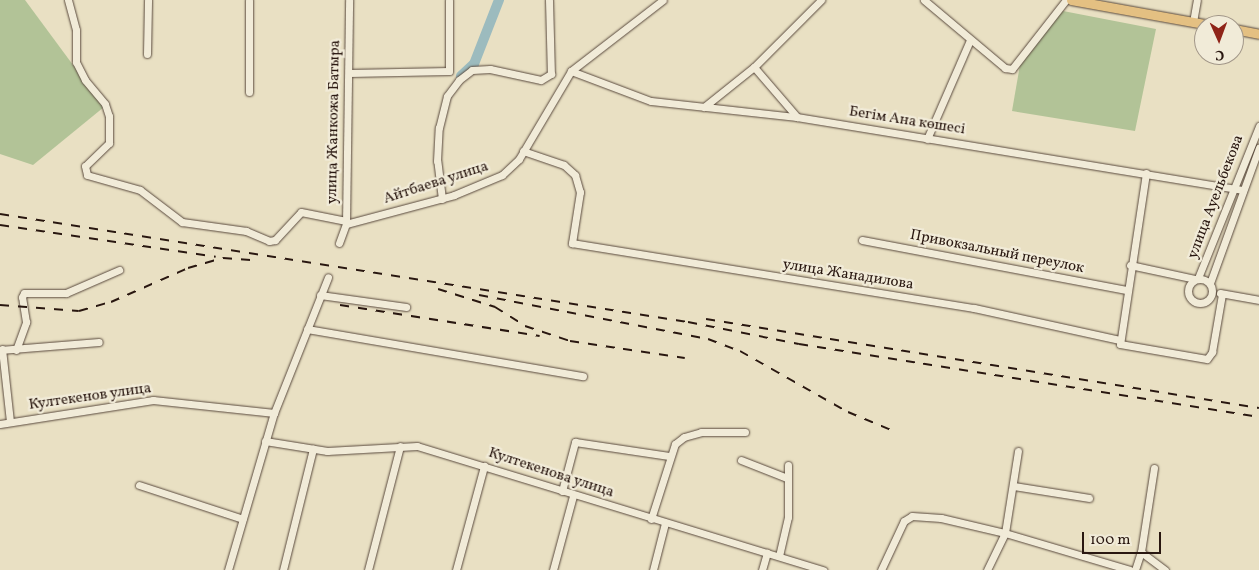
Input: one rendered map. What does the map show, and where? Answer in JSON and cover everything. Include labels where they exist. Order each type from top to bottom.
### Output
[{"type":"main road","points":[[1071,0],[1193,22]]},
{"type":"main road","points":[[1244,31],[1259,34]]},
{"type":"street","points":[[68,0],[76,30],[76,62],[85,80],[105,104],[109,116],[109,143],[86,164],[85,172],[140,190],[182,222],[246,231],[269,241],[275,240],[301,212],[346,223]]},
{"type":"street","points":[[148,0],[148,54]]},
{"type":"street","points":[[249,0],[249,92]]},
{"type":"street","name":"улица Жанкожа Батыра","points":[[339,243],[346,223],[349,0]]},
{"type":"street","points":[[349,74],[449,72],[449,0]]},
{"type":"street","points":[[549,0],[551,74]]},
{"type":"street","name":"Айтбаева улица","points":[[346,223],[442,199],[495,180],[515,164],[565,78],[571,71],[663,0]]},
{"type":"street","points":[[704,107],[754,67],[821,0]]},
{"type":"street","points":[[924,0],[1005,68],[1012,69],[1066,0]]},
{"type":"street","points":[[1193,22],[1198,0]]},
{"type":"street","points":[[927,139],[970,40]]},
{"type":"street","points":[[754,67],[798,117]]},
{"type":"street","points":[[442,199],[437,161],[439,128],[447,96],[459,80],[472,70],[490,69],[541,80],[551,74],[565,78]]},
{"type":"street","name":"Бегім Ана көшесі","points":[[571,71],[651,102],[798,117],[1146,173],[1239,190]]},
{"type":"street","name":"улица Ауельбекова","points":[[1210,283],[1259,126]]},
{"type":"street","name":"улица Ауельбекова","points":[[1197,279],[1259,148]]},
{"type":"street","name":"улица Жанадилова","points":[[523,151],[564,165],[575,175],[580,192],[572,244],[974,308],[1118,340],[1125,347],[1207,359],[1212,352],[1222,294]]},
{"type":"street","points":[[1118,340],[1146,173]]},
{"type":"street","name":"Привокзальный переулок","points":[[862,240],[1126,290]]},
{"type":"street","points":[[1130,266],[1197,279],[1210,283],[1212,292],[1208,300],[1195,302],[1188,290],[1197,279]]},
{"type":"street","points":[[16,350],[26,322],[22,297],[24,293],[66,293],[119,270]]},
{"type":"street","points":[[228,570],[274,413],[328,277]]},
{"type":"street","points":[[1212,292],[1259,300]]},
{"type":"street","points":[[320,295],[406,307]]},
{"type":"street","points":[[307,329],[583,376]]},
{"type":"street","points":[[10,422],[1,350],[99,342]]},
{"type":"street","name":"Култекенов улица","points":[[0,424],[153,400],[274,413]]},
{"type":"street","points":[[651,518],[669,456],[676,444],[684,437],[702,432],[746,432]]},
{"type":"street","name":"Култекенова улица","points":[[265,441],[314,449],[417,446],[574,496],[823,570]]},
{"type":"street","points":[[562,491],[575,442],[669,456]]},
{"type":"street","points":[[368,570],[400,446]]},
{"type":"street","points":[[284,570],[314,449]]},
{"type":"street","points":[[987,570],[1005,533],[1014,486],[1018,451]]},
{"type":"street","points":[[742,460],[787,478]]},
{"type":"street","points":[[779,556],[788,517],[788,465]]},
{"type":"street","points":[[456,570],[484,466]]},
{"type":"street","points":[[1135,570],[1141,552],[1154,468]]},
{"type":"street","points":[[139,485],[243,519]]},
{"type":"street","points":[[1014,486],[1089,498]]},
{"type":"street","points":[[553,570],[574,496]]},
{"type":"street","points":[[881,570],[904,521],[912,516],[941,518],[1005,533],[1130,570]]},
{"type":"street","points":[[653,570],[665,523]]},
{"type":"street","points":[[762,570],[767,552]]},
{"type":"street","points":[[1141,552],[1165,570]]},
{"type":"green space","points":[[0,0],[25,0],[104,107],[33,165],[0,154]]},
{"type":"green space","points":[[1063,11],[1156,29],[1135,131],[1012,111],[1021,59]]},
{"type":"waterway","points":[[461,76],[474,64],[499,0]]},
{"type":"railway","points":[[0,214],[688,322],[799,344],[1259,417]]},
{"type":"railway","points":[[0,225],[216,257]]},
{"type":"railway","points":[[0,305],[79,311],[111,302],[188,268],[223,258],[254,260]]},
{"type":"railway","points":[[438,289],[495,307],[525,326],[570,341],[685,358]]},
{"type":"railway","points":[[479,295],[708,339],[740,351],[848,412],[891,430]]},
{"type":"railway","points":[[340,305],[540,336]]},
{"type":"railway","points":[[706,319],[1259,408]]}]
